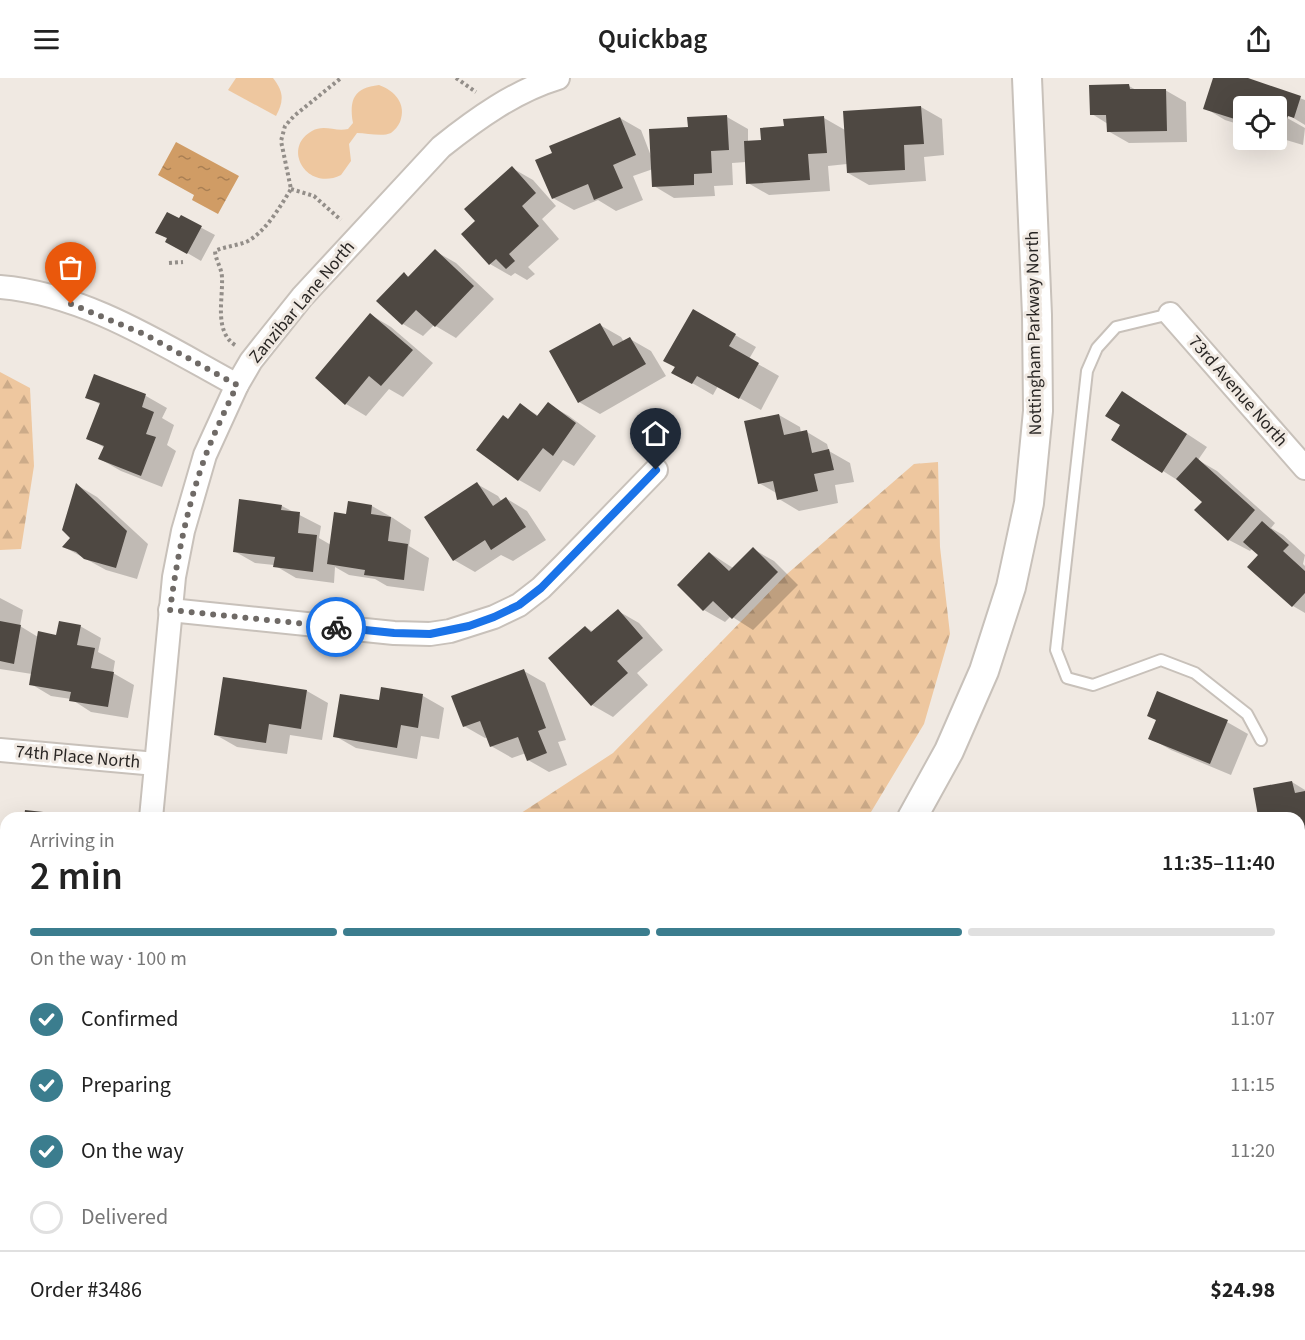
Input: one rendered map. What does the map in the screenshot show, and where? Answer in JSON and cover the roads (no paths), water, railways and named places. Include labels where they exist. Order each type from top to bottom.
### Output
[{"type":"street","name":"Nottingham Parkway North","points":[[915,812],[949,751],[984,671],[1011,587],[1029,503],[1038,411],[1037,315],[1027,78]]},
{"type":"street","name":"Zanzibar Lane North","points":[[152,812],[170,610],[183,531],[206,455],[237,385],[251,361],[302,297],[441,147],[500,104],[551,79]]},
{"type":"street","points":[[0,287],[56,298],[102,315],[144,334],[237,385]]},
{"type":"street","name":"73rd Avenue North","points":[[1170,314],[1305,468]]},
{"type":"street","points":[[170,610],[394,633],[430,634],[469,626],[519,605],[541,588],[656,470]]},
{"type":"street","name":"74th Place North","points":[[0,750],[156,764]]},
{"type":"lane","points":[[1170,314],[1116,327],[1097,348],[1088,370],[1056,650],[1067,678],[1093,685],[1161,660],[1196,673],[1247,714],[1261,740]]},
{"type":"water","points":[[176,142],[239,176],[218,214],[192,200],[194,195],[158,175]]}]
